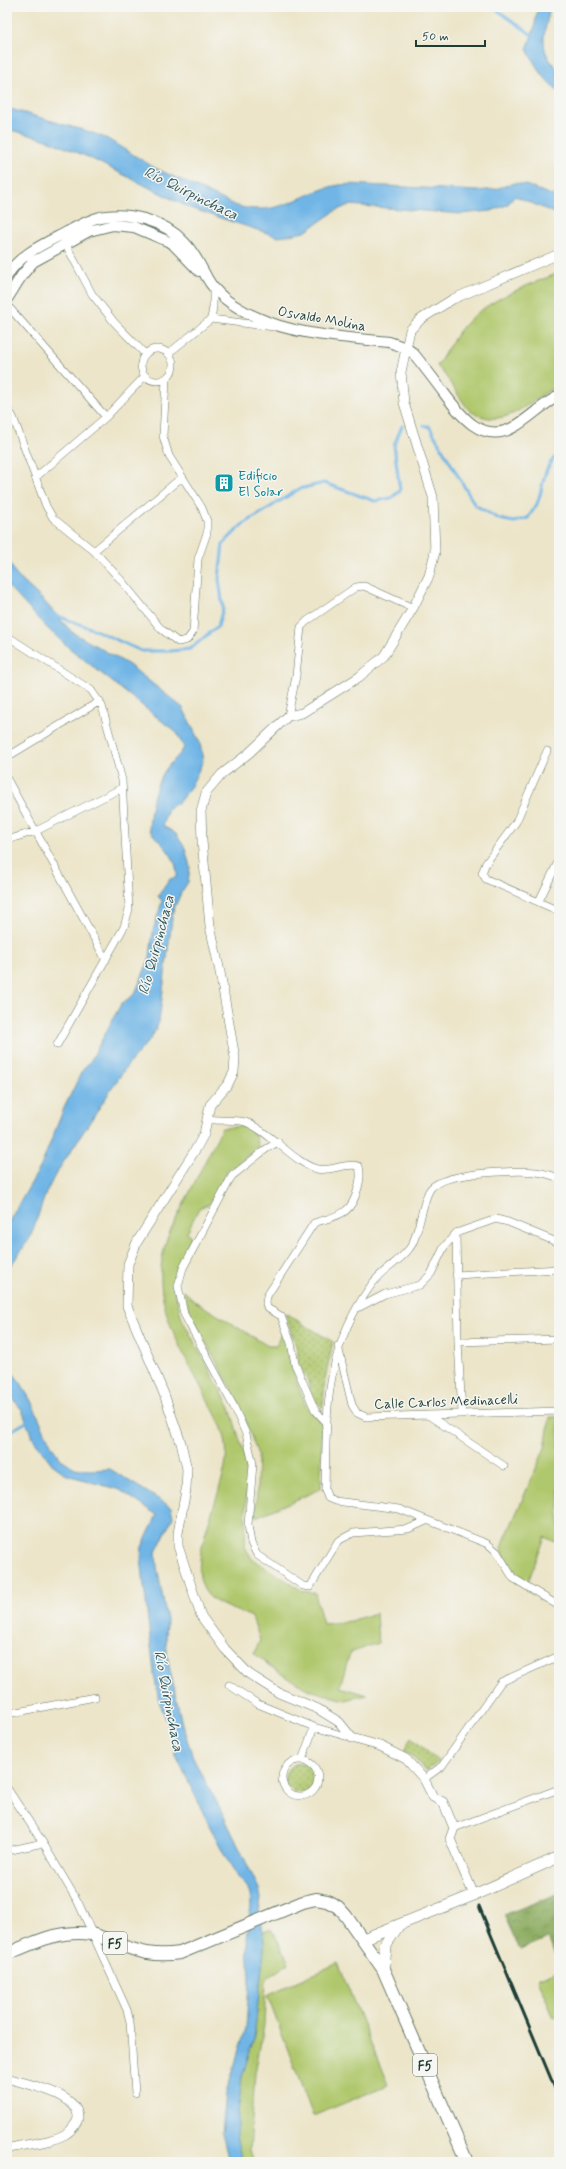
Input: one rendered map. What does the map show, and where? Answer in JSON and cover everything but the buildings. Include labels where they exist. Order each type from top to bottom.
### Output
[{"type":"highway","name":"F5","points":[[7,1954],[61,1934],[94,1934],[146,1954],[162,1956],[180,1953],[303,1902],[316,1899],[327,1900],[346,1916],[363,1938],[383,1969],[467,2162]]},
{"type":"main road","name":"Osvaldo Molina","points":[[7,276],[24,258],[63,239],[86,222],[104,216],[126,216],[147,221],[167,229],[185,243],[198,260],[210,283],[226,299],[238,308],[282,328],[389,342],[409,350]]},
{"type":"main road","points":[[7,299],[10,287],[33,262],[63,239]]},
{"type":"main road","points":[[409,350],[427,370],[465,420],[483,431],[504,431],[514,427],[548,401],[559,396]]},
{"type":"main road","points":[[363,1938],[474,1894],[559,1858]]},
{"type":"main road","points":[[383,1969],[385,1946],[398,1925]]},
{"type":"street","points":[[63,239],[92,294],[114,322],[145,354]]},
{"type":"street","points":[[352,1738],[339,1722],[318,1709],[279,1693],[249,1674],[225,1649],[201,1616],[178,1546],[178,1534],[187,1469],[181,1443],[164,1394],[127,1306],[128,1264],[137,1242],[197,1147],[208,1119],[210,1105],[228,1084],[234,1072],[235,1058],[222,978],[210,926],[202,841],[201,811],[206,793],[222,774],[249,753],[288,716],[302,713],[359,677],[384,656],[413,608],[429,576],[435,552],[433,497],[404,403],[401,372],[409,350],[410,330],[414,325],[453,299],[559,254]]},
{"type":"street","points":[[210,283],[211,320]]},
{"type":"street","points":[[7,305],[106,417]]},
{"type":"street","points":[[169,353],[211,320],[282,328]]},
{"type":"street","points":[[7,406],[13,417],[53,518],[94,551],[169,637],[178,642],[187,640],[193,632],[198,559],[207,533],[207,521],[202,508],[169,456],[163,436],[166,379],[174,366],[169,353],[159,348],[149,350],[145,354],[141,368],[146,376],[155,381],[166,379]]},
{"type":"street","points":[[36,477],[106,417],[146,376]]},
{"type":"street","points":[[94,551],[182,477]]},
{"type":"street","points":[[288,716],[301,627],[307,621],[356,587],[364,586],[413,608]]},
{"type":"street","points":[[7,636],[90,690],[100,701],[122,788],[129,909],[124,927],[57,1045]]},
{"type":"street","points":[[7,757],[100,701]]},
{"type":"street","points":[[547,751],[516,822],[486,863],[482,873],[486,879],[559,911]]},
{"type":"street","points":[[7,779],[106,960]]},
{"type":"street","points":[[7,840],[36,831],[122,788]]},
{"type":"street","points":[[539,901],[559,860]]},
{"type":"street","points":[[208,1119],[247,1122],[278,1142],[305,1165],[317,1170],[330,1170],[351,1164],[359,1166],[361,1175],[355,1201],[347,1210],[334,1218],[314,1223],[267,1296],[266,1303],[267,1308],[281,1316],[292,1343],[295,1364],[315,1410],[327,1423]]},
{"type":"street","points":[[278,1142],[266,1149],[232,1176],[184,1268],[178,1286],[184,1314],[234,1407],[246,1434],[253,1464],[248,1525],[251,1543],[257,1555],[303,1586],[310,1587],[338,1541],[353,1532],[408,1529],[426,1521]]},
{"type":"street","points":[[559,1178],[534,1172],[459,1175],[440,1181],[429,1190],[410,1248],[372,1283],[356,1309],[338,1346],[331,1372],[327,1423],[325,1490],[328,1498],[336,1501],[399,1509],[426,1521],[488,1544],[496,1552],[513,1578],[559,1606]]},
{"type":"street","points":[[356,1309],[385,1294],[420,1285],[431,1274],[444,1247],[456,1233],[496,1219],[508,1222],[559,1243]]},
{"type":"street","points":[[456,1233],[458,1342],[462,1413]]},
{"type":"street","points":[[456,1275],[559,1269]]},
{"type":"street","points":[[458,1342],[559,1339]]},
{"type":"street","name":"Calle Carlos Medinacelli","points":[[338,1346],[352,1405],[357,1413],[366,1417],[559,1411]]},
{"type":"street","points":[[428,1415],[504,1466]]},
{"type":"street","points":[[424,1779],[442,1766],[502,1682],[559,1656]]},
{"type":"street","points":[[229,1685],[258,1704],[314,1727],[380,1746],[406,1759],[424,1779],[433,1797],[443,1802],[454,1828],[450,1839],[474,1894]]},
{"type":"street","points":[[7,1714],[95,1697]]},
{"type":"street","points":[[302,1760],[314,1727]]},
{"type":"street","points":[[302,1760],[312,1765],[316,1770],[317,1781],[315,1787],[306,1794],[295,1795],[285,1788],[283,1783],[283,1771],[291,1762],[302,1760]]},
{"type":"street","points":[[7,1788],[67,1882],[94,1934],[130,2022],[135,2093]]},
{"type":"street","points":[[454,1828],[559,1789]]},
{"type":"street","points":[[7,1851],[43,1843]]},
{"type":"street","points":[[7,2078],[69,2099],[78,2110],[78,2121],[68,2133],[48,2141],[20,2145],[7,2149]]},
{"type":"green space","points":[[559,273],[559,385],[522,409],[502,417],[492,418],[481,416],[470,411],[437,366],[452,342],[469,320],[489,305],[512,292]]},
{"type":"green space","points":[[245,1126],[255,1135],[258,1147],[227,1172],[209,1204],[199,1208],[187,1232],[191,1237],[176,1269],[173,1284],[182,1319],[230,1408],[247,1464],[245,1547],[252,1559],[303,1591],[315,1593],[323,1624],[350,1621],[376,1613],[378,1643],[350,1653],[340,1687],[367,1695],[345,1700],[309,1690],[273,1669],[254,1653],[260,1640],[252,1617],[225,1606],[211,1598],[202,1584],[199,1567],[202,1547],[226,1462],[226,1445],[218,1418],[183,1354],[174,1334],[162,1294],[161,1273],[164,1251],[171,1229],[222,1128]]},
{"type":"green space","points":[[183,1290],[196,1302],[268,1346],[276,1346],[283,1329],[292,1369],[305,1404],[322,1424],[321,1489],[256,1517],[258,1455],[239,1403],[190,1313]]},
{"type":"green space","points":[[285,1313],[333,1342],[325,1379],[323,1408],[310,1396],[308,1381],[298,1363],[298,1352]]},
{"type":"green space","points":[[550,1417],[559,1417],[559,1544],[545,1537],[528,1582],[511,1571],[501,1548],[545,1448]]},
{"type":"green space","points":[[411,1737],[439,1762],[426,1771],[413,1757],[404,1751]]},
{"type":"green space","points":[[300,1763],[310,1768],[315,1778],[310,1788],[300,1793],[290,1788],[285,1778],[290,1768]]},
{"type":"green space","points":[[559,1893],[558,1962],[548,1938],[520,1950],[504,1915]]},
{"type":"green space","points":[[271,1928],[289,1963],[266,1979],[264,2025],[255,2073],[250,2151],[254,2162],[242,2162],[236,2136],[242,2077],[254,2038],[265,1940],[264,1931]]},
{"type":"green space","points":[[338,1963],[388,2085],[313,2116],[267,1995]]},
{"type":"green space","points":[[559,1970],[559,2016],[554,2018],[537,1979]]},
{"type":"water","points":[[538,7],[550,7],[544,41],[547,55],[559,70],[559,91],[540,72],[527,49],[534,29]]},
{"type":"water","name":"Río Quirpinchaca","points":[[7,108],[106,138],[155,168],[237,206],[252,209],[266,209],[290,203],[325,188],[345,184],[477,191],[495,189],[515,183],[526,185],[559,198],[559,215],[515,196],[507,205],[490,211],[461,214],[349,205],[335,211],[305,232],[279,237],[190,208],[88,157],[47,140],[7,129]]},
{"type":"water","name":"Río Quirpinchaca","points":[[7,557],[16,575],[42,599],[72,632],[129,665],[183,708],[200,743],[203,761],[191,786],[178,803],[168,808],[163,824],[176,834],[185,848],[190,867],[188,882],[173,911],[159,1022],[152,1037],[126,1067],[55,1175],[46,1193],[30,1238],[7,1271],[7,1225],[41,1166],[64,1108],[82,1071],[91,1060],[121,1004],[135,994],[150,957],[153,931],[162,901],[158,896],[170,879],[177,877],[177,870],[172,857],[149,830],[151,808],[160,778],[184,748],[177,733],[68,647],[46,627],[7,585]]},
{"type":"water","name":"Río Quirpinchaca","points":[[7,1366],[21,1383],[52,1447],[61,1459],[75,1468],[89,1470],[110,1469],[171,1507],[173,1517],[156,1552],[157,1567],[167,1620],[166,1640],[168,1661],[182,1724],[194,1760],[219,1806],[259,1889],[261,1898],[259,1912],[265,1940],[254,2038],[242,2077],[237,2121],[236,2136],[242,2162],[229,2162],[222,2133],[226,2093],[246,2028],[249,1982],[247,1939],[251,1905],[250,1895],[247,1887],[233,1870],[210,1827],[175,1753],[173,1737],[159,1701],[154,1674],[141,1558],[142,1547],[157,1515],[120,1490],[67,1475],[52,1464],[32,1437],[22,1410],[7,1391]]},
{"type":"waterway","points":[[493,7],[535,37]]},
{"type":"waterway","points":[[52,614],[93,629],[141,651],[171,651],[190,649],[218,626],[223,608],[219,579],[223,544],[242,525],[299,489],[324,483],[375,501],[391,498],[400,491],[394,445],[402,426]]},
{"type":"waterway","points":[[424,426],[429,426],[475,505],[499,519],[514,522],[528,518],[537,504],[549,464],[559,454]]},
{"type":"waterway","points":[[7,1433],[30,1420]]},
{"type":"railway","points":[[479,1906],[559,2098]]},
{"type":"place","name":"Edificio El Solar","points":[[224,483]]}]
